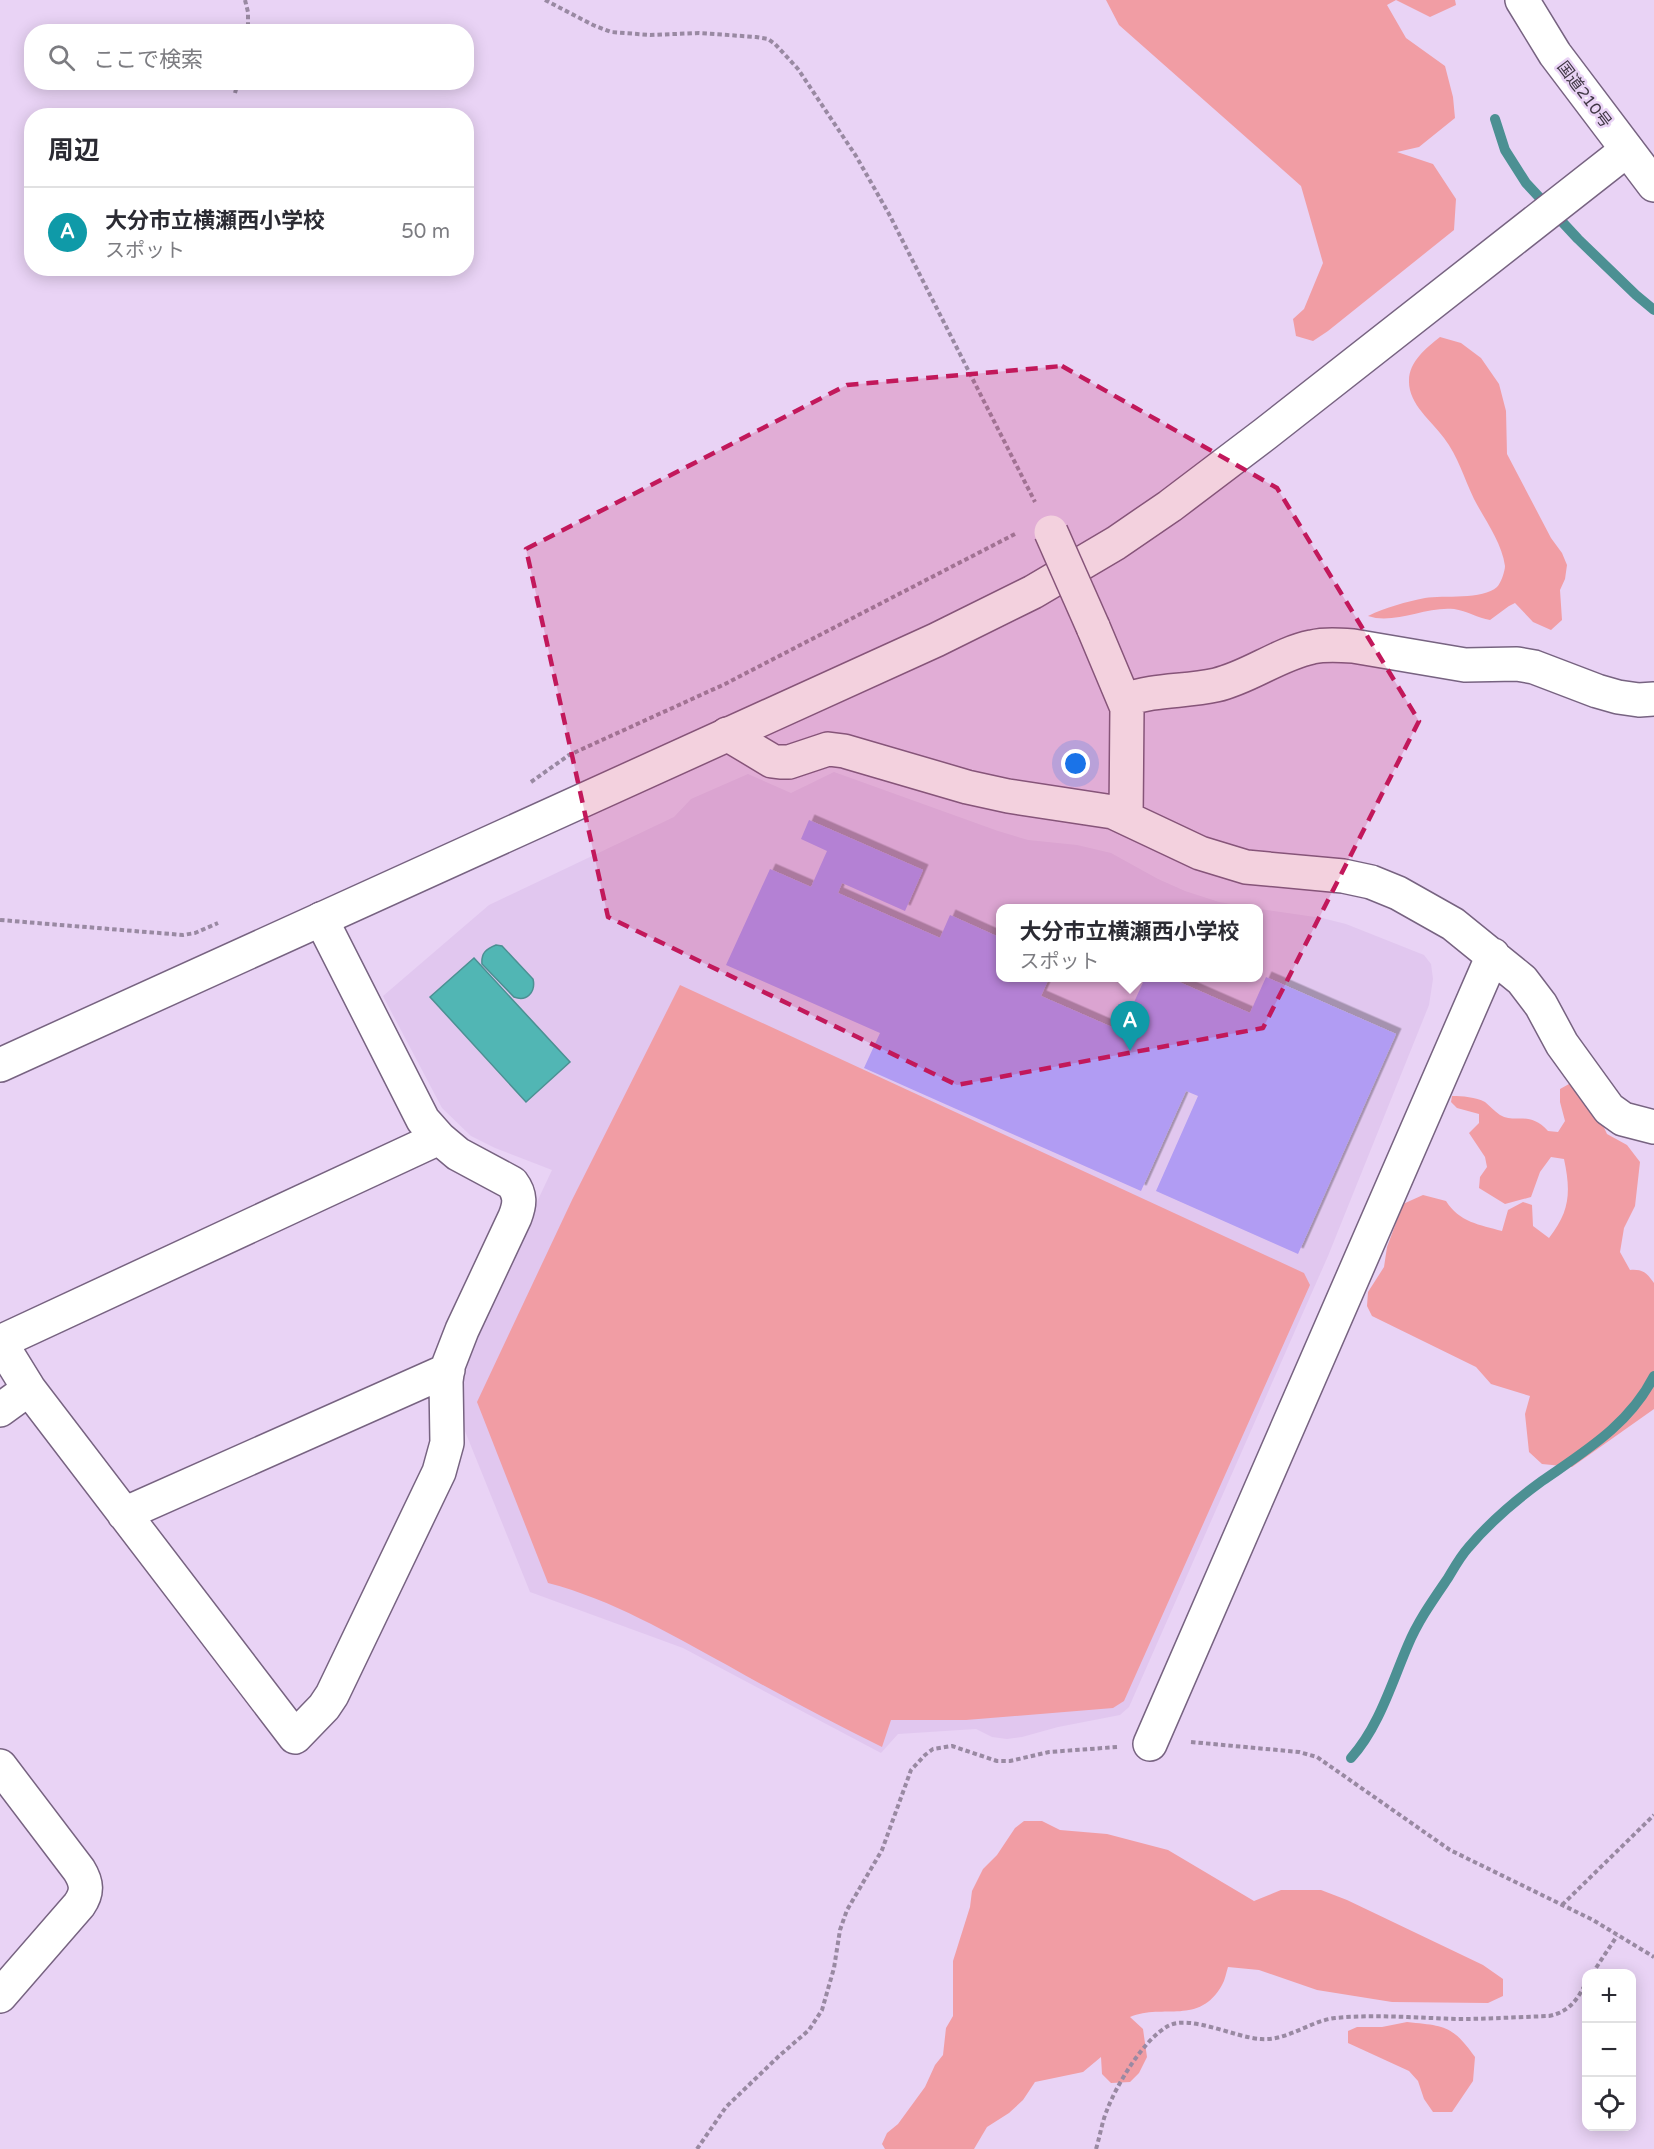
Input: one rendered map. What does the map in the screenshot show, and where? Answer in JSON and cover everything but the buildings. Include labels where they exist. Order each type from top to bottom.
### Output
[{"type":"main road","name":"国道210号","points":[[1522,0],[1555,54],[1654,185]]},
{"type":"main road","points":[[0,1065],[936,640],[1033,592],[1116,543],[1170,506],[1627,150]]},
{"type":"main road","points":[[1048,525],[1125,700],[1128,717],[1126,818]]},
{"type":"main road","points":[[1125,700],[1149,692],[1218,685],[1298,651],[1311,647],[1335,645],[1465,665],[1517,664],[1550,672],[1618,697],[1639,700],[1654,699]]},
{"type":"main road","points":[[727,734],[772,761],[789,762],[828,749],[844,751],[888,762],[967,788],[1105,810],[1200,853],[1246,867],[1322,874],[1371,882],[1427,908],[1454,924],[1493,954],[1522,980],[1541,1005],[1562,1044],[1609,1109],[1623,1119],[1654,1127]]},
{"type":"main road","points":[[321,919],[423,1120],[439,1138],[465,1158],[512,1183],[520,1202],[462,1330],[447,1370],[447,1443],[439,1472],[332,1695],[324,1707],[295,1737],[29,1389],[0,1342],[439,1138]]},
{"type":"main road","points":[[1150,1744],[1493,954]]},
{"type":"main road","points":[[124,1514],[447,1370]]},
{"type":"main road","points":[[0,1410],[29,1389]]},
{"type":"main road","points":[[0,1766],[80,1870],[86,1883],[86,1890],[79,1905],[0,1996]]},
{"type":"path","points":[[245,0],[248,24]]},
{"type":"path","points":[[523,787],[569,755],[725,684],[1048,525],[889,214],[856,156],[798,69],[775,44],[768,39],[756,37],[699,33],[611,32],[592,25],[545,0]]},
{"type":"path","points":[[0,920],[183,935],[195,933],[226,920]]},
{"type":"path","points":[[697,2149],[726,2107],[809,2030],[822,2010],[834,1968],[840,1930],[847,1911],[882,1850],[911,1770],[933,1749],[952,1746],[984,1758],[1004,1761],[1056,1751],[1207,1742],[1299,1752],[1317,1757],[1450,1851],[1593,1920],[1654,1957]]},
{"type":"path","points":[[1562,1905],[1654,1815]]},
{"type":"path","points":[[1595,1969],[1617,1936]]},
{"type":"path","points":[[1096,2149],[1113,2095],[1139,2054],[1158,2033],[1170,2025],[1181,2023],[1199,2025],[1261,2039],[1280,2037],[1333,2018],[1384,2016],[1459,2019],[1549,2016],[1560,2014],[1569,2008],[1582,1990]]},
{"type":"highlighted area","points":[[1062,366],[1277,488],[1419,721],[1263,1028],[957,1085],[608,917],[526,549],[847,385]]},
{"type":"shaded area","points":[[1106,0],[1396,0],[1387,5],[1406,38],[1445,66],[1453,97],[1455,118],[1419,147],[1397,152],[1433,164],[1456,199],[1454,230],[1328,331],[1313,341],[1296,336],[1293,319],[1304,309],[1323,263],[1301,186],[1119,25]]},
{"type":"shaded area","points":[[1396,0],[1455,0],[1456,5],[1430,17]]},
{"type":"shaded area","points":[[1440,337],[1461,343],[1481,358],[1499,384],[1506,411],[1507,454],[1567,565],[1565,579],[1560,590],[1562,620],[1551,630],[1533,622],[1515,603],[1490,620],[1454,609],[1432,610],[1388,618],[1368,616],[1396,605],[1425,598],[1482,594],[1497,587],[1504,571],[1503,557],[1497,540],[1474,499],[1453,452],[1412,397],[1409,380],[1412,367],[1424,350]]},
{"type":"shaded area","points":[[834,772],[1028,840],[1077,845],[1111,853],[1185,891],[1231,904],[996,904],[996,982],[1263,982],[1263,910],[1322,918],[1346,924],[1424,955],[1431,964],[1433,979],[1429,1005],[1328,1256],[1129,1707],[1120,1715],[1007,1739],[992,1737],[976,1729],[898,1734],[881,1753],[683,1648],[530,1592],[454,1404],[462,1361],[552,1170],[471,1136],[442,1108],[383,996],[489,905],[674,817],[691,799],[748,774],[791,793]]},
{"type":"shaded area","points":[[496,945],[502,946],[533,979],[532,992],[527,997],[514,997],[482,964],[485,952]]},
{"type":"shaded area","points":[[474,958],[570,1062],[526,1102],[430,997]]},
{"type":"shaded area","points":[[680,985],[1304,1273],[1310,1285],[1124,1701],[1113,1708],[966,1720],[891,1720],[882,1747],[640,1618],[595,1598],[548,1583],[477,1402],[572,1200]]},
{"type":"shaded area","points":[[1569,1084],[1580,1085],[1594,1106],[1607,1134],[1627,1145],[1640,1162],[1635,1206],[1624,1228],[1620,1252],[1630,1270],[1644,1272],[1654,1283],[1654,1409],[1572,1467],[1542,1464],[1529,1452],[1525,1414],[1530,1396],[1491,1384],[1476,1367],[1372,1316],[1367,1306],[1368,1292],[1384,1267],[1387,1247],[1403,1204],[1423,1195],[1446,1201],[1457,1214],[1471,1222],[1502,1231],[1508,1210],[1523,1202],[1532,1205],[1533,1226],[1549,1238],[1561,1219],[1567,1201],[1568,1181],[1564,1159],[1551,1157],[1540,1172],[1531,1197],[1505,1204],[1479,1188],[1480,1177],[1487,1167],[1485,1157],[1469,1133],[1479,1123],[1479,1114],[1457,1108],[1451,1102],[1452,1096],[1477,1099],[1485,1102],[1500,1115],[1529,1119],[1548,1131],[1558,1132],[1565,1121],[1560,1102],[1560,1089]]},
{"type":"shaded area","points":[[1024,1821],[1042,1821],[1060,1830],[1107,1834],[1168,1850],[1254,1901],[1281,1890],[1321,1890],[1347,1900],[1483,1965],[1503,1979],[1503,1996],[1488,2003],[1392,2002],[1317,1990],[1259,1970],[1228,1967],[1222,1985],[1213,1998],[1203,2005],[1180,2011],[1143,2013],[1130,2017],[1143,2029],[1147,2057],[1139,2073],[1130,2082],[1111,2083],[1102,2074],[1101,2057],[1083,2072],[1035,2082],[1023,2100],[1009,2113],[987,2127],[974,2149],[885,2149],[882,2144],[887,2133],[898,2124],[925,2087],[935,2065],[943,2055],[946,2028],[953,2016],[953,1961],[970,1907],[972,1891],[983,1869],[997,1855],[1015,1828]]},
{"type":"shaded area","points":[[1407,2022],[1447,2029],[1467,2046],[1475,2057],[1473,2081],[1452,2112],[1433,2112],[1424,2099],[1418,2081],[1409,2071],[1348,2043],[1348,2031],[1357,2027],[1382,2027]]},
{"type":"waterway","points":[[1495,119],[1505,150],[1526,183],[1578,239],[1654,310]]},
{"type":"waterway","points":[[1351,1758],[1361,1746],[1377,1718],[1416,1628],[1465,1551],[1513,1504],[1605,1436],[1632,1409],[1654,1376]]},
{"type":"place","name":"大分市立横瀬西小学校","points":[[1130,1051]]}]
